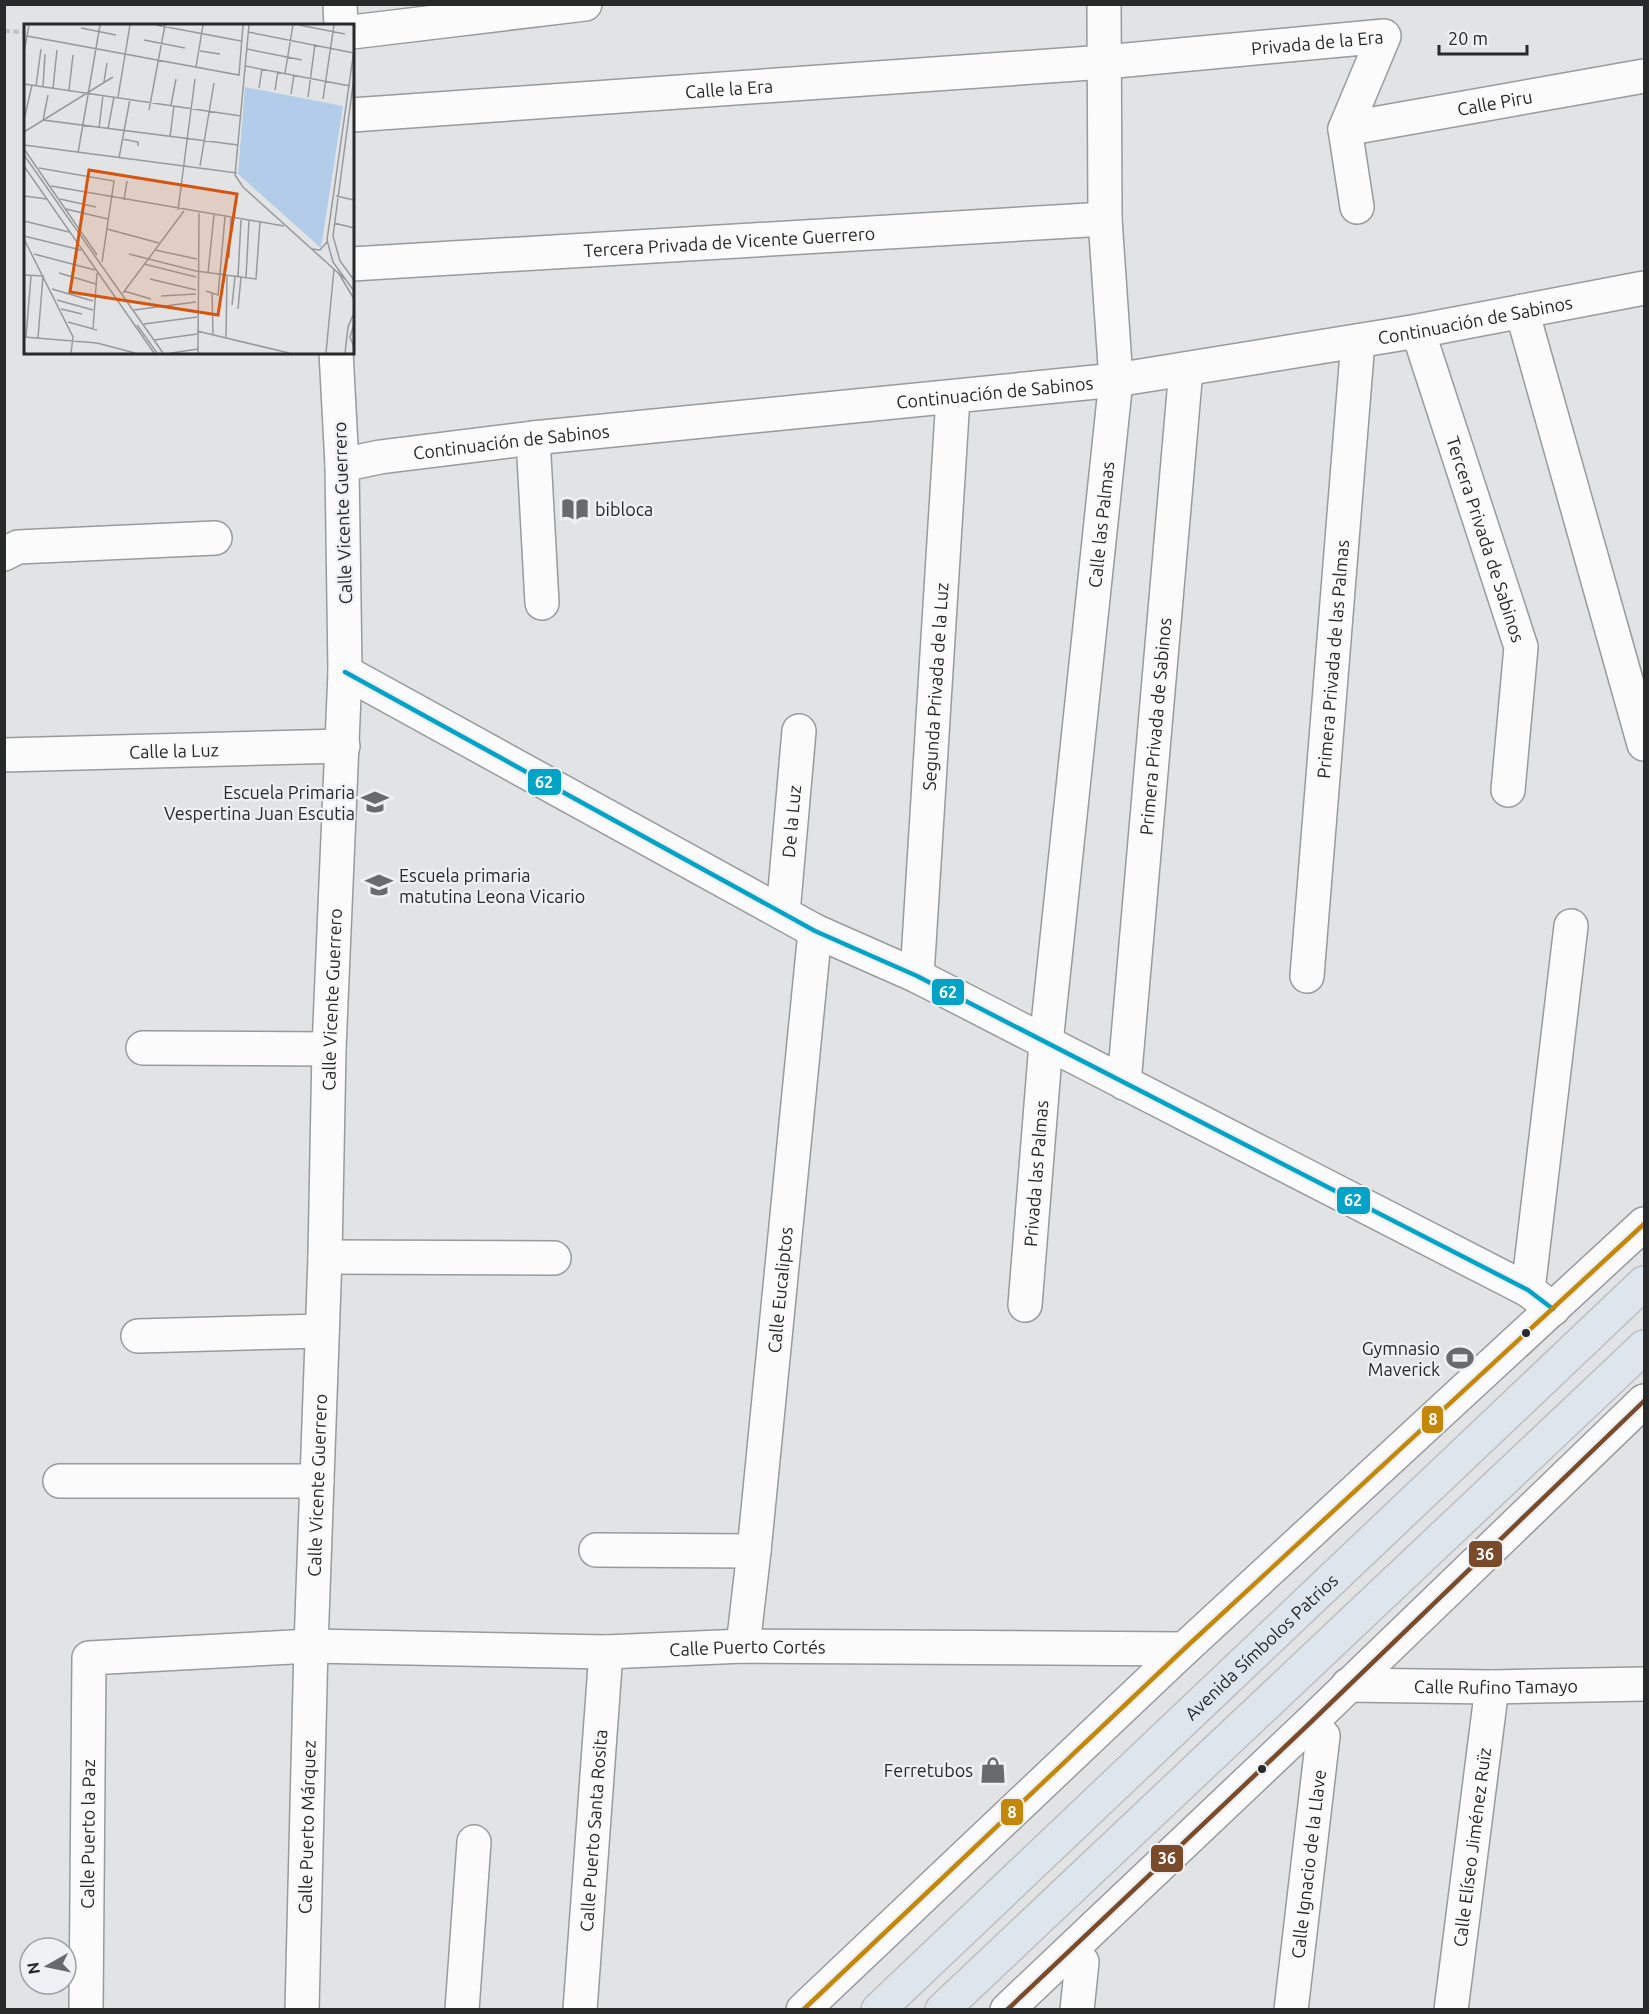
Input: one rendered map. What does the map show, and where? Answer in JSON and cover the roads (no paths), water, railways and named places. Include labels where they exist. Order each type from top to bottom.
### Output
[{"type":"main road","name":"Avenida Símbolos Patrios","points":[[878,2010],[1644,1283]]},
{"type":"main road","points":[[942,2010],[1644,1347]]},
{"type":"street","points":[[340,4],[340,24]]},
{"type":"street","points":[[354,32],[585,4]]},
{"type":"street","name":"Calle las Palmas","points":[[1046,1043],[1116,380],[1105,219],[1104,4]]},
{"type":"street","name":"Privada de la Era","points":[[1105,62],[1384,36],[1345,129]]},
{"type":"street","name":"Calle la Era","points":[[354,115],[1105,62]]},
{"type":"street","name":"Calle Piru","points":[[1345,129],[1644,76]]},
{"type":"street","points":[[1345,129],[1357,207]]},
{"type":"street","name":"Tercera Privada de Vicente Guerrero","points":[[354,264],[1105,219]]},
{"type":"street","name":"Continuación de Sabinos","points":[[342,465],[380,457],[533,438],[1116,380],[1418,331],[1644,288]]},
{"type":"street","points":[[1522,311],[1644,744]]},
{"type":"street","name":"Tercera Privada de Sabinos","points":[[1418,331],[1521,647],[1508,790]]},
{"type":"street","name":"Primera Privada de las Palmas","points":[[1307,976],[1358,341]]},
{"type":"street","name":"Calle Vicente Guerrero","points":[[311,1646],[325,1257],[329,1049],[345,672],[342,465],[336,354]]},
{"type":"street","name":"Primera Privada de Sabinos","points":[[1124,1083],[1186,369]]},
{"type":"street","name":"Segunda Privada de la Luz","points":[[917,976],[952,397]]},
{"type":"street","points":[[533,438],[542,603]]},
{"type":"street","points":[[4,554],[18,547],[215,538]]},
{"type":"street","points":[[345,672],[815,931],[917,976],[1540,1299]]},
{"type":"street","name":"De la Luz","points":[[783,913],[799,731]]},
{"type":"street","name":"Calle la Luz","points":[[4,755],[343,746]]},
{"type":"street","points":[[1540,1299],[1572,926]]},
{"type":"street","name":"Calle Eucaliptos","points":[[743,1646],[815,931]]},
{"type":"street","name":"Privada las Palmas","points":[[1025,1305],[1046,1043]]},
{"type":"street","points":[[143,1048],[329,1049]]},
{"type":"street","points":[[803,2010],[1184,1649],[1540,1299],[1644,1224]]},
{"type":"street","points":[[325,1257],[554,1258]]},
{"type":"street","points":[[138,1336],[322,1331]]},
{"type":"street","points":[[1007,2010],[1311,1722],[1644,1401]]},
{"type":"street","points":[[60,1481],[317,1481]]},
{"type":"street","points":[[596,1550],[754,1551]]},
{"type":"street","name":"Calle Puerto Cortés","points":[[89,1658],[311,1646],[606,1652],[743,1646],[1184,1649]]},
{"type":"street","name":"Calle Puerto Márquez","points":[[302,2010],[311,1646]]},
{"type":"street","name":"Calle Puerto Santa Rosita","points":[[580,2010],[606,1652]]},
{"type":"street","name":"Calle Puerto la Paz","points":[[86,2010],[89,1658]]},
{"type":"street","name":"Calle Rufino Tamayo","points":[[1348,1684],[1492,1687],[1644,1684]]},
{"type":"street","name":"Calle Elíseo Jiménez Ruïz","points":[[1451,2010],[1492,1687]]},
{"type":"street","name":"Calle Ignacio de la Llave","points":[[1291,2010],[1323,1736],[1311,1722]]},
{"type":"street","points":[[462,2010],[474,1842]]},
{"type":"street","points":[[1071,1950],[1082,1962],[1077,2010]]},
{"type":"place","name":"bibloca","points":[[575,509]]},
{"type":"place","name":"Escuela Primaria Vespertina Juan Escutia","points":[[375,802]]},
{"type":"place","name":"Escuela primaria matutina Leona Vicario","points":[[379,885]]},
{"type":"place","name":"Gymnasio Maverick","points":[[1460,1358]]},
{"type":"place","name":"Ferretubos","points":[[993,1770]]}]
